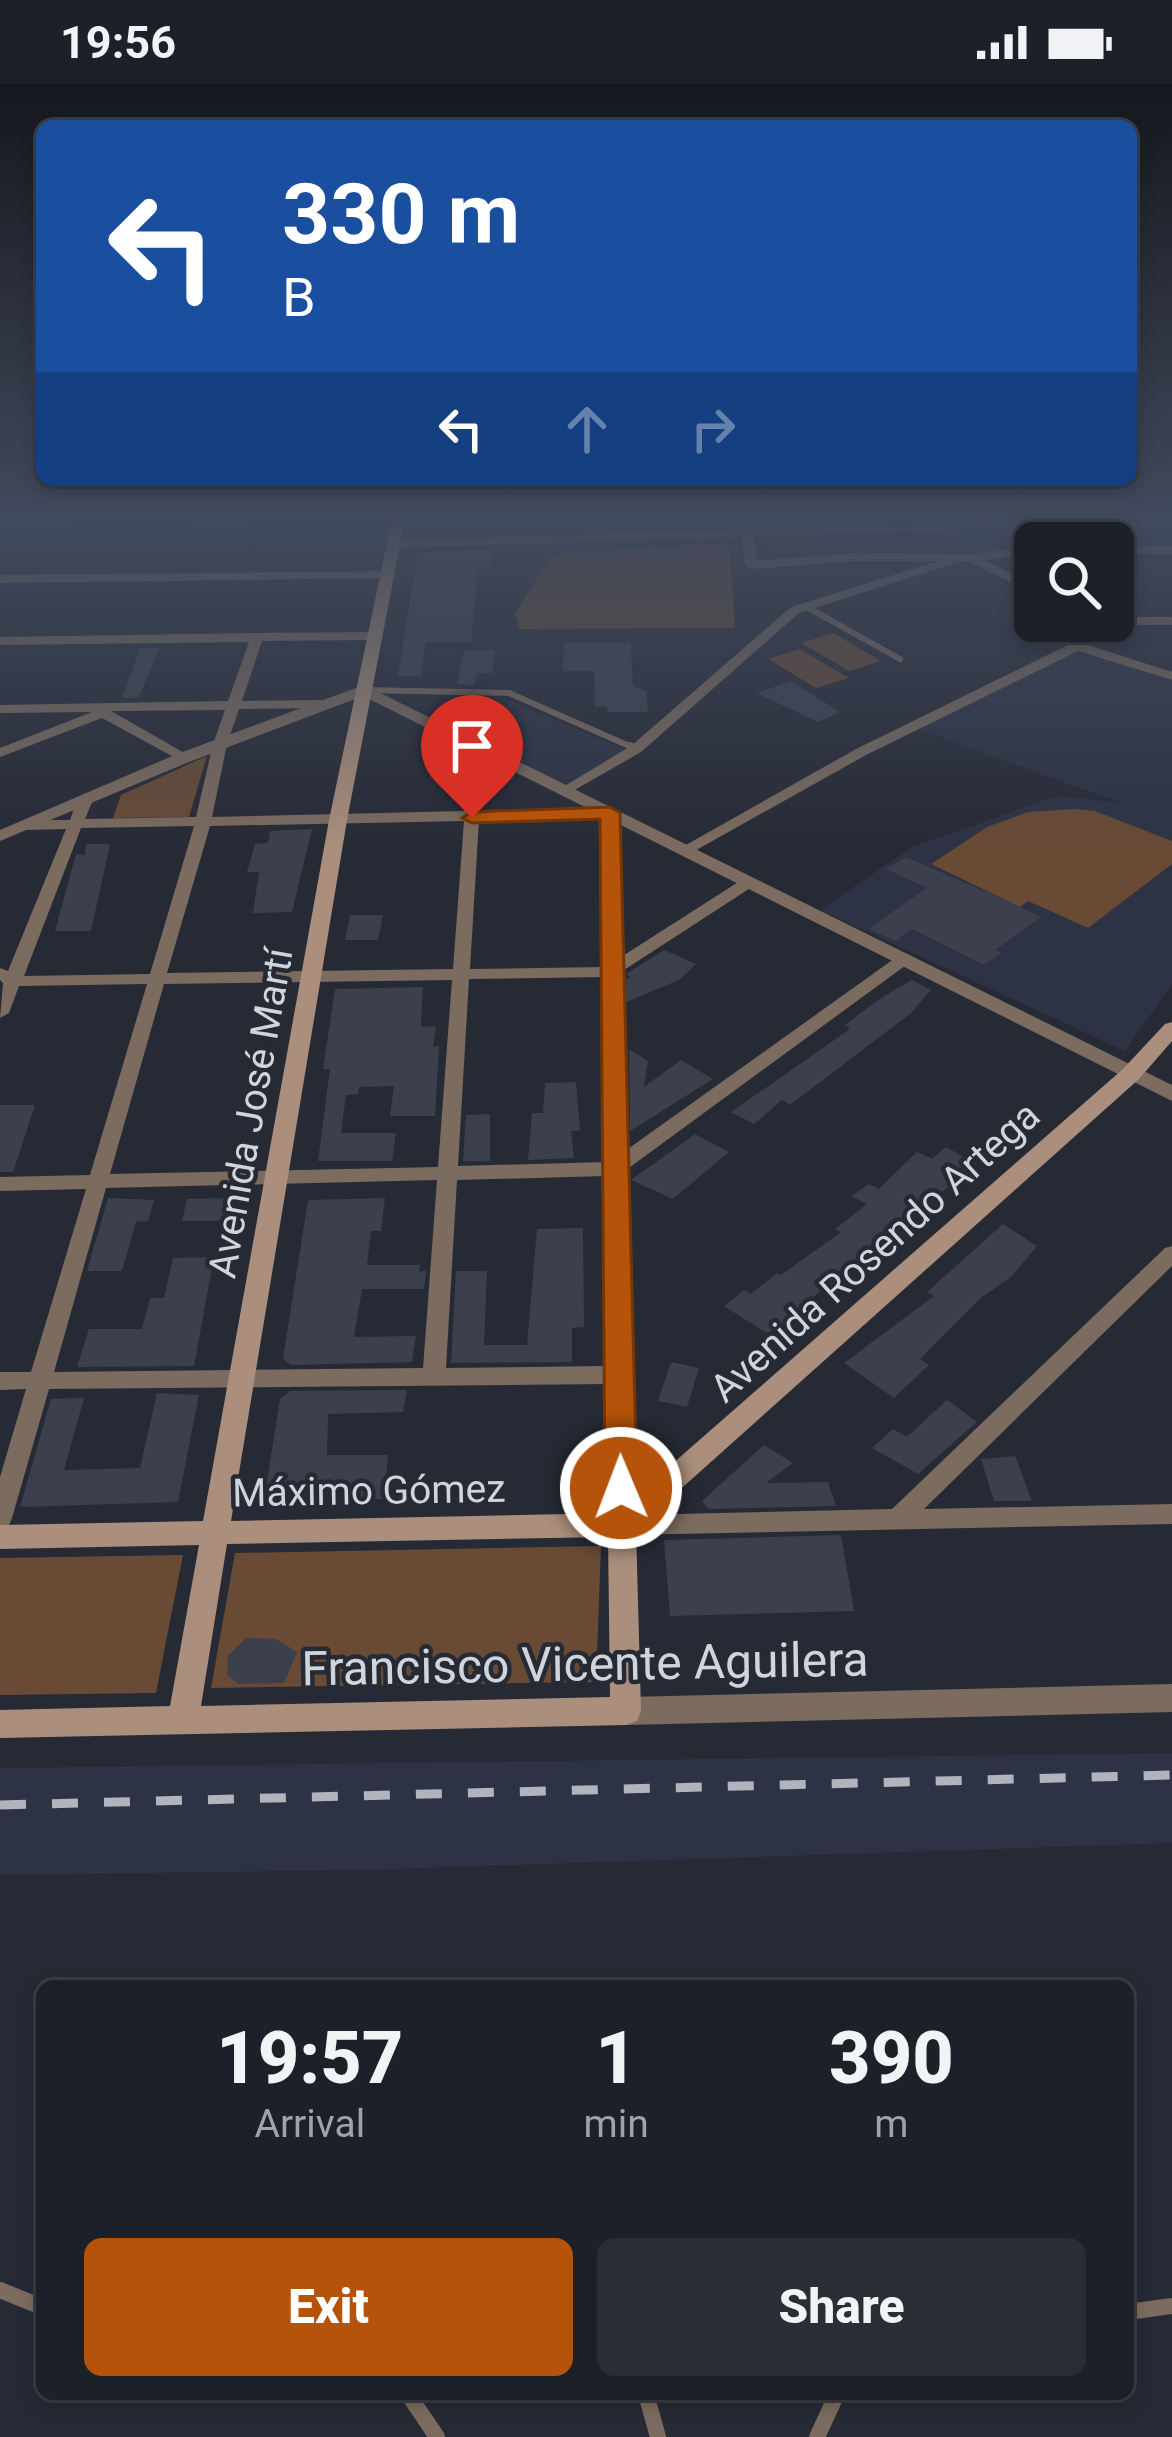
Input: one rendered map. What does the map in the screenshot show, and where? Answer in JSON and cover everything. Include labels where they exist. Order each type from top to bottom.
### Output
[{"type":"main road","name":"Avenida José Martí","points":[[183,1720],[338,820],[378,629]]},
{"type":"main road","name":"Avenida Rosendo Artega","points":[[622,1526],[1131,1074],[1172,1028]]},
{"type":"main road","name":"Máximo Gómez","points":[[0,1537],[622,1526]]},
{"type":"main road","points":[[622,1526],[626,1712]]},
{"type":"main road","name":"Francisco Vicente Aguilera","points":[[0,1724],[626,1712]]},
{"type":"street","points":[[566,791],[636,749],[772,629]]},
{"type":"street","points":[[0,641],[376,636]]},
{"type":"street","points":[[0,1518],[203,822],[220,744],[257,638]]},
{"type":"street","points":[[685,850],[861,752],[1080,642]]},
{"type":"street","points":[[1077,646],[1172,676]]},
{"type":"street","points":[[0,709],[325,704],[363,697],[388,705],[1172,1094]]},
{"type":"street","points":[[0,836],[325,704]]},
{"type":"street","points":[[0,753],[99,711]]},
{"type":"street","points":[[99,711],[183,758]]},
{"type":"street","points":[[434,1374],[476,750]]},
{"type":"street","points":[[0,1013],[6,977],[85,800]]},
{"type":"street","points":[[27,825],[610,813]]},
{"type":"street","points":[[610,813],[622,1526]]},
{"type":"street","points":[[6,977],[610,972],[749,882]]},
{"type":"street","points":[[0,1184],[614,1169],[904,960]]},
{"type":"street","points":[[897,1520],[1172,1253]]},
{"type":"street","points":[[0,1381],[619,1375]]},
{"type":"street","name":"Máximo Gómez","points":[[622,1526],[1172,1514]]},
{"type":"street","name":"Francisco Vicente Aguilera","points":[[626,1712],[1172,1698]]},
{"type":"lane","points":[[848,629],[901,658]]},
{"type":"lane","points":[[363,697],[509,693],[636,749]]},
{"type":"lane","points":[[0,2290],[36,2305]]},
{"type":"lane","points":[[1134,2311],[1172,2306]]},
{"type":"lane","points":[[411,2400],[437,2437]]},
{"type":"lane","points":[[648,2400],[658,2437]]},
{"type":"lane","points":[[817,2437],[834,2400]]},
{"type":"shaded area","points":[[833,633],[881,661],[849,671],[801,643]]},
{"type":"shaded area","points":[[800,649],[849,678],[816,688],[768,659]]},
{"type":"shaded area","points":[[1079,650],[1172,681],[1172,984],[1125,1051],[820,910],[912,847],[1057,796],[1121,803],[919,729]]},
{"type":"shaded area","points":[[501,697],[626,750],[566,784],[440,728]]},
{"type":"shaded area","points":[[207,756],[189,817],[113,818],[121,795]]},
{"type":"shaded area","points":[[1095,811],[1172,841],[1172,864],[1088,928],[1028,901],[1020,907],[931,864],[987,827],[1028,812]]},
{"type":"shaded area","points":[[601,1546],[596,1682],[211,1688],[235,1553]]},
{"type":"shaded area","points":[[183,1555],[156,1693],[0,1695],[0,1558]]},
{"type":"shaded area","points":[[1172,1753],[1172,1843],[364,1870],[0,1875],[0,1768]]},
{"type":"building","points":[[406,629],[472,629],[471,642],[426,642],[421,676],[398,676]]},
{"type":"building","points":[[564,643],[631,643],[633,686],[646,691],[648,712],[607,712],[607,707],[595,707],[594,671],[563,671]]},
{"type":"building","points":[[140,648],[160,648],[138,698],[122,698]]},
{"type":"building","points":[[464,650],[495,650],[492,673],[477,673],[474,685],[457,684]]},
{"type":"building","points":[[791,681],[840,712],[818,722],[756,693]]},
{"type":"building","points":[[312,829],[292,912],[253,913],[259,872],[247,872],[255,844],[268,843],[270,831]]},
{"type":"building","points":[[86,844],[110,844],[91,931],[55,931],[76,854],[85,855]]},
{"type":"building","points":[[906,857],[1041,917],[995,950],[1002,953],[984,965],[912,929],[896,941],[868,929],[927,888],[886,869]]},
{"type":"building","points":[[350,915],[383,915],[378,940],[345,940]]},
{"type":"building","points":[[664,950],[696,964],[679,980],[626,1002],[626,979],[630,977],[626,974]]},
{"type":"building","points":[[912,980],[931,990],[911,1013],[790,1105],[782,1100],[754,1124],[731,1112],[850,1029],[845,1025],[878,1000]]},
{"type":"building","points":[[423,987],[421,1026],[436,1027],[433,1047],[439,1046],[435,1116],[390,1116],[394,1086],[359,1087],[358,1094],[346,1095],[341,1133],[396,1133],[392,1161],[318,1161],[330,1069],[323,1069],[335,989]]},
{"type":"building","points":[[629,1049],[648,1061],[644,1087],[681,1060],[713,1079],[630,1131]]},
{"type":"building","points":[[576,1082],[580,1131],[571,1131],[574,1158],[528,1160],[532,1113],[543,1113],[545,1083]]},
{"type":"building","points":[[0,1105],[35,1105],[13,1172],[0,1172]]},
{"type":"building","points":[[490,1114],[490,1161],[463,1161],[466,1115]]},
{"type":"building","points":[[695,1134],[729,1152],[673,1199],[631,1180]]},
{"type":"building","points":[[946,1147],[976,1164],[768,1334],[724,1306],[744,1290],[751,1294],[841,1232],[835,1229],[867,1204],[851,1196],[869,1184],[879,1189],[917,1152],[932,1159]]},
{"type":"building","points":[[108,1198],[154,1200],[148,1221],[136,1222],[122,1271],[87,1271]]},
{"type":"building","points":[[236,1198],[230,1221],[182,1221],[187,1199]]},
{"type":"building","points":[[385,1198],[381,1231],[371,1231],[367,1265],[420,1265],[419,1272],[426,1271],[424,1289],[362,1289],[354,1337],[416,1336],[412,1362],[291,1365],[283,1359],[308,1200]]},
{"type":"building","points":[[1003,1224],[1037,1246],[1011,1277],[982,1297],[920,1359],[929,1365],[894,1398],[844,1363],[934,1296],[927,1292]]},
{"type":"building","points":[[583,1228],[584,1327],[572,1328],[572,1362],[451,1363],[456,1271],[487,1271],[484,1345],[527,1345],[537,1229]]},
{"type":"building","points":[[214,1257],[194,1366],[77,1367],[89,1329],[142,1329],[150,1298],[164,1298],[173,1258]]},
{"type":"building","points":[[671,1362],[699,1368],[687,1407],[658,1401]]},
{"type":"building","points":[[407,1390],[403,1412],[328,1414],[327,1455],[388,1455],[384,1499],[277,1503],[269,1497],[266,1487],[280,1399],[290,1391]]},
{"type":"building","points":[[157,1393],[199,1395],[178,1502],[20,1507],[51,1399],[84,1398],[64,1470],[140,1468]]},
{"type":"building","points":[[947,1400],[977,1422],[918,1474],[872,1448],[893,1429],[907,1437]]},
{"type":"building","points":[[764,1445],[793,1463],[766,1483],[828,1482],[836,1506],[708,1509],[702,1501]]},
{"type":"building","points":[[1015,1456],[1032,1501],[994,1501],[981,1459]]},
{"type":"building","points":[[841,1535],[854,1611],[670,1616],[664,1540]]},
{"type":"building","points":[[246,1638],[276,1639],[297,1652],[284,1683],[239,1684],[227,1675],[228,1656]]},
{"type":"railway","points":[[0,1805],[1172,1775]]},
{"type":"route","points":[[472,818],[610,813],[621,1488]]}]
